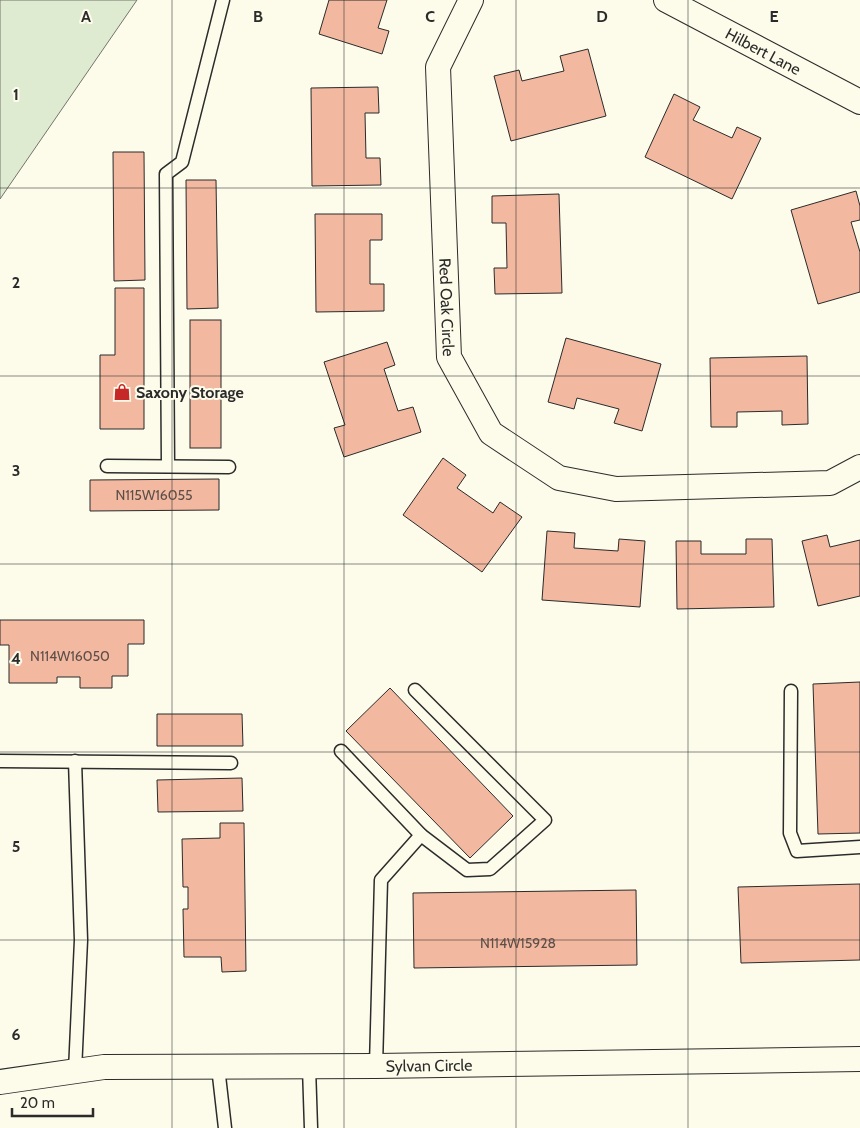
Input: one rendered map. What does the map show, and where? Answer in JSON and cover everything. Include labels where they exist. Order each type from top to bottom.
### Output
[{"type":"street","name":"Red Oak Circle","points":[[471,0],[438,68],[449,357],[491,433],[559,478],[616,489],[830,483],[860,467]]},
{"type":"street","name":"Hilbert Lane","points":[[666,0],[860,102]]},
{"type":"street","name":"Sylvan Circle","points":[[0,1082],[104,1067],[309,1067],[860,1059]]},
{"type":"lane","points":[[168,466],[166,174],[182,162],[223,0]]},
{"type":"lane","points":[[107,466],[229,467]]},
{"type":"lane","points":[[341,751],[422,835],[467,870],[490,869],[545,820],[414,690]]},
{"type":"lane","points":[[791,691],[790,833],[797,850],[860,847]]},
{"type":"lane","points":[[0,761],[231,763]]},
{"type":"lane","points":[[75,761],[81,940],[75,1071]]},
{"type":"lane","points":[[376,1066],[381,880],[422,835]]},
{"type":"lane","points":[[218,1067],[225,1128]]},
{"type":"lane","points":[[309,1067],[312,1128]]},
{"type":"green space","points":[[0,0],[137,0],[0,199]]},
{"type":"building","points":[[329,0],[387,0],[378,28],[389,31],[382,54],[319,34]]},
{"type":"building","points":[[588,49],[606,116],[511,141],[494,76],[519,70],[522,81],[564,71],[560,56]]},
{"type":"building","points":[[378,87],[379,113],[365,113],[366,158],[380,158],[381,185],[312,186],[311,88]]},
{"type":"building","points":[[674,94],[700,107],[693,120],[732,138],[737,127],[761,138],[732,199],[645,157]]},
{"type":"building","points":[[113,152],[144,152],[145,280],[114,281]]},
{"type":"building","points":[[186,180],[216,180],[218,308],[187,309]]},
{"type":"building","points":[[856,191],[860,206],[860,220],[851,222],[860,252],[860,292],[818,304],[791,210]]},
{"type":"building","points":[[559,194],[562,293],[495,294],[494,268],[507,268],[506,223],[492,223],[492,196]]},
{"type":"building","points":[[315,214],[382,214],[382,240],[370,240],[370,284],[384,284],[384,311],[316,312]]},
{"type":"building","name":"Saxony Storage","points":[[115,288],[144,288],[144,429],[100,429],[100,355],[115,355]]},
{"type":"building","name":"Saxony Storage","points":[[190,320],[221,320],[221,448],[190,448]]},
{"type":"building","points":[[566,338],[661,364],[642,431],[614,423],[619,409],[577,398],[574,409],[548,402]]},
{"type":"building","points":[[387,342],[395,365],[384,369],[398,411],[413,407],[421,432],[344,457],[334,428],[345,425],[324,362]]},
{"type":"building","points":[[807,356],[808,424],[782,425],[782,411],[737,412],[737,427],[711,427],[710,358]]},
{"type":"building","points":[[443,458],[466,475],[457,488],[493,513],[500,502],[522,517],[482,572],[403,515]]},
{"type":"building","points":[[219,479],[219,510],[90,511],[90,480]]},
{"type":"building","points":[[547,531],[575,533],[574,548],[618,551],[619,539],[645,541],[640,607],[542,600]]},
{"type":"building","points":[[827,535],[830,547],[860,540],[860,596],[818,606],[802,541]]},
{"type":"building","points":[[746,539],[772,539],[774,607],[677,609],[676,541],[701,541],[701,554],[746,554]]},
{"type":"building","points":[[0,620],[144,620],[144,644],[128,644],[128,676],[112,676],[112,688],[80,688],[80,677],[57,677],[57,683],[9,683],[9,645],[0,645]]},
{"type":"building","points":[[860,682],[860,833],[818,834],[813,684]]},
{"type":"building","points":[[390,688],[513,816],[470,858],[346,731]]},
{"type":"building","points":[[157,714],[242,714],[243,746],[157,746]]},
{"type":"building","points":[[242,778],[243,811],[158,812],[157,780]]},
{"type":"building","points":[[220,823],[244,823],[246,971],[222,972],[221,957],[184,957],[183,909],[188,909],[188,887],[183,887],[182,839],[220,838]]},
{"type":"building","points":[[860,884],[860,960],[741,963],[738,887]]},
{"type":"building","points":[[636,890],[637,965],[414,968],[413,893]]},
{"type":"place","name":"Saxony Storage","points":[[122,392]]}]
